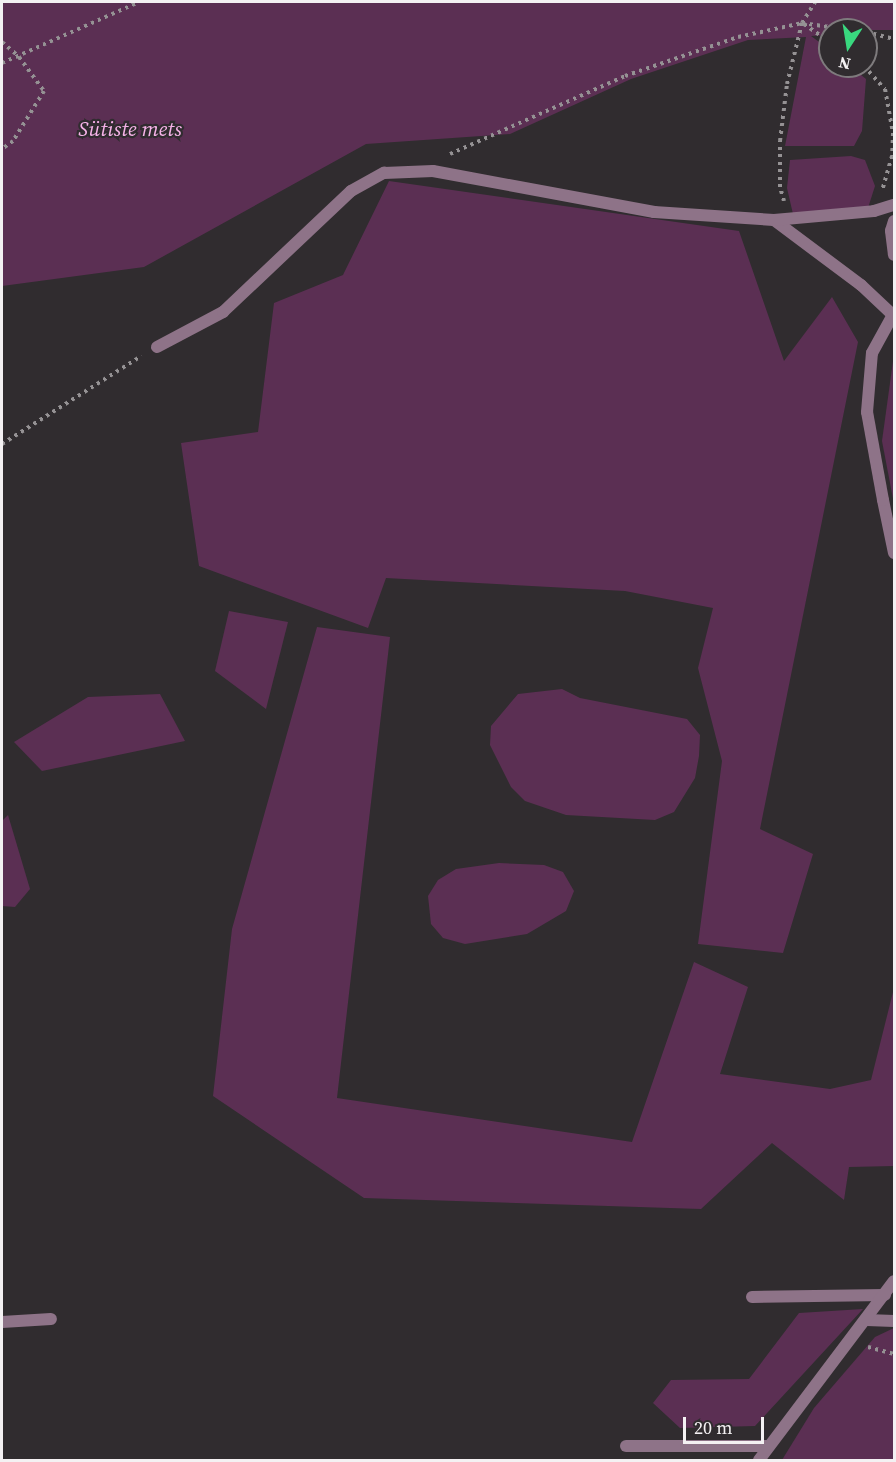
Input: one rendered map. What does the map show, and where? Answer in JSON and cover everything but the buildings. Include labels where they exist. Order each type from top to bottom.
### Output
[{"type":"street","points":[[157,347],[223,312],[351,191],[384,173],[433,171],[654,212],[790,219],[891,206]]},
{"type":"street","points":[[774,219],[861,285],[894,314],[872,353],[867,412],[894,553]]},
{"type":"street","points":[[894,221],[891,231],[894,255]]},
{"type":"street","points":[[759,1461],[766,1446],[850,1342],[894,1281]]},
{"type":"street","points":[[752,1297],[885,1295]]},
{"type":"street","points":[[2,1322],[51,1319]]},
{"type":"street","points":[[867,1320],[894,1321]]},
{"type":"street","points":[[626,1446],[766,1446]]},
{"type":"path","points":[[2,63],[20,57],[139,2]]},
{"type":"path","points":[[790,219],[780,187],[780,141],[787,84],[802,23],[815,2]]},
{"type":"path","points":[[802,23],[818,34]]},
{"type":"path","points":[[410,172],[626,76],[738,37],[802,23],[818,25]]},
{"type":"path","points":[[878,35],[894,39]]},
{"type":"path","points":[[2,42],[20,57],[44,91],[13,141],[2,149]]},
{"type":"path","points":[[875,78],[885,89],[894,136],[892,156],[882,189],[891,206]]},
{"type":"path","points":[[2,444],[157,347]]},
{"type":"path","points":[[850,1342],[894,1354]]},
{"type":"green space","name":"Sütiste mets","points":[[2,2],[894,2],[894,30],[878,30],[878,18],[818,18],[818,36],[811,36],[818,41],[818,78],[866,79],[862,131],[854,146],[785,146],[806,37],[748,40],[631,79],[510,134],[366,144],[144,267],[2,286]]},
{"type":"green space","points":[[851,156],[865,160],[875,186],[867,211],[793,214],[787,188],[790,160]]},
{"type":"green space","points":[[389,181],[739,231],[784,361],[832,297],[858,342],[760,829],[813,854],[783,953],[698,944],[722,761],[698,668],[713,608],[625,591],[386,578],[368,628],[199,566],[181,443],[258,432],[274,303],[343,275]]},
{"type":"green space","points":[[894,354],[894,504],[882,441]]},
{"type":"green space","points":[[229,611],[288,622],[266,709],[215,671]]},
{"type":"green space","points":[[317,627],[390,637],[337,1098],[632,1142],[694,962],[748,987],[720,1074],[830,1089],[871,1080],[894,988],[894,1166],[849,1167],[844,1200],[772,1143],[701,1209],[364,1198],[213,1096],[232,929]]},
{"type":"green space","points":[[562,689],[580,698],[687,719],[700,735],[699,756],[695,778],[674,812],[655,820],[566,815],[525,801],[511,787],[490,745],[491,726],[518,694]]},
{"type":"green space","points":[[160,694],[185,741],[42,771],[14,742],[88,697]]},
{"type":"green space","points":[[8,815],[30,889],[15,907],[2,906],[2,821]]},
{"type":"green space","points":[[499,863],[544,865],[563,872],[574,891],[566,911],[527,934],[465,944],[443,938],[431,924],[428,896],[438,880],[456,869]]},
{"type":"green space","points":[[863,1309],[755,1426],[680,1428],[653,1403],[671,1380],[749,1379],[799,1313]]},
{"type":"green space","points":[[894,1328],[894,1460],[782,1460],[814,1408],[875,1337]]}]
